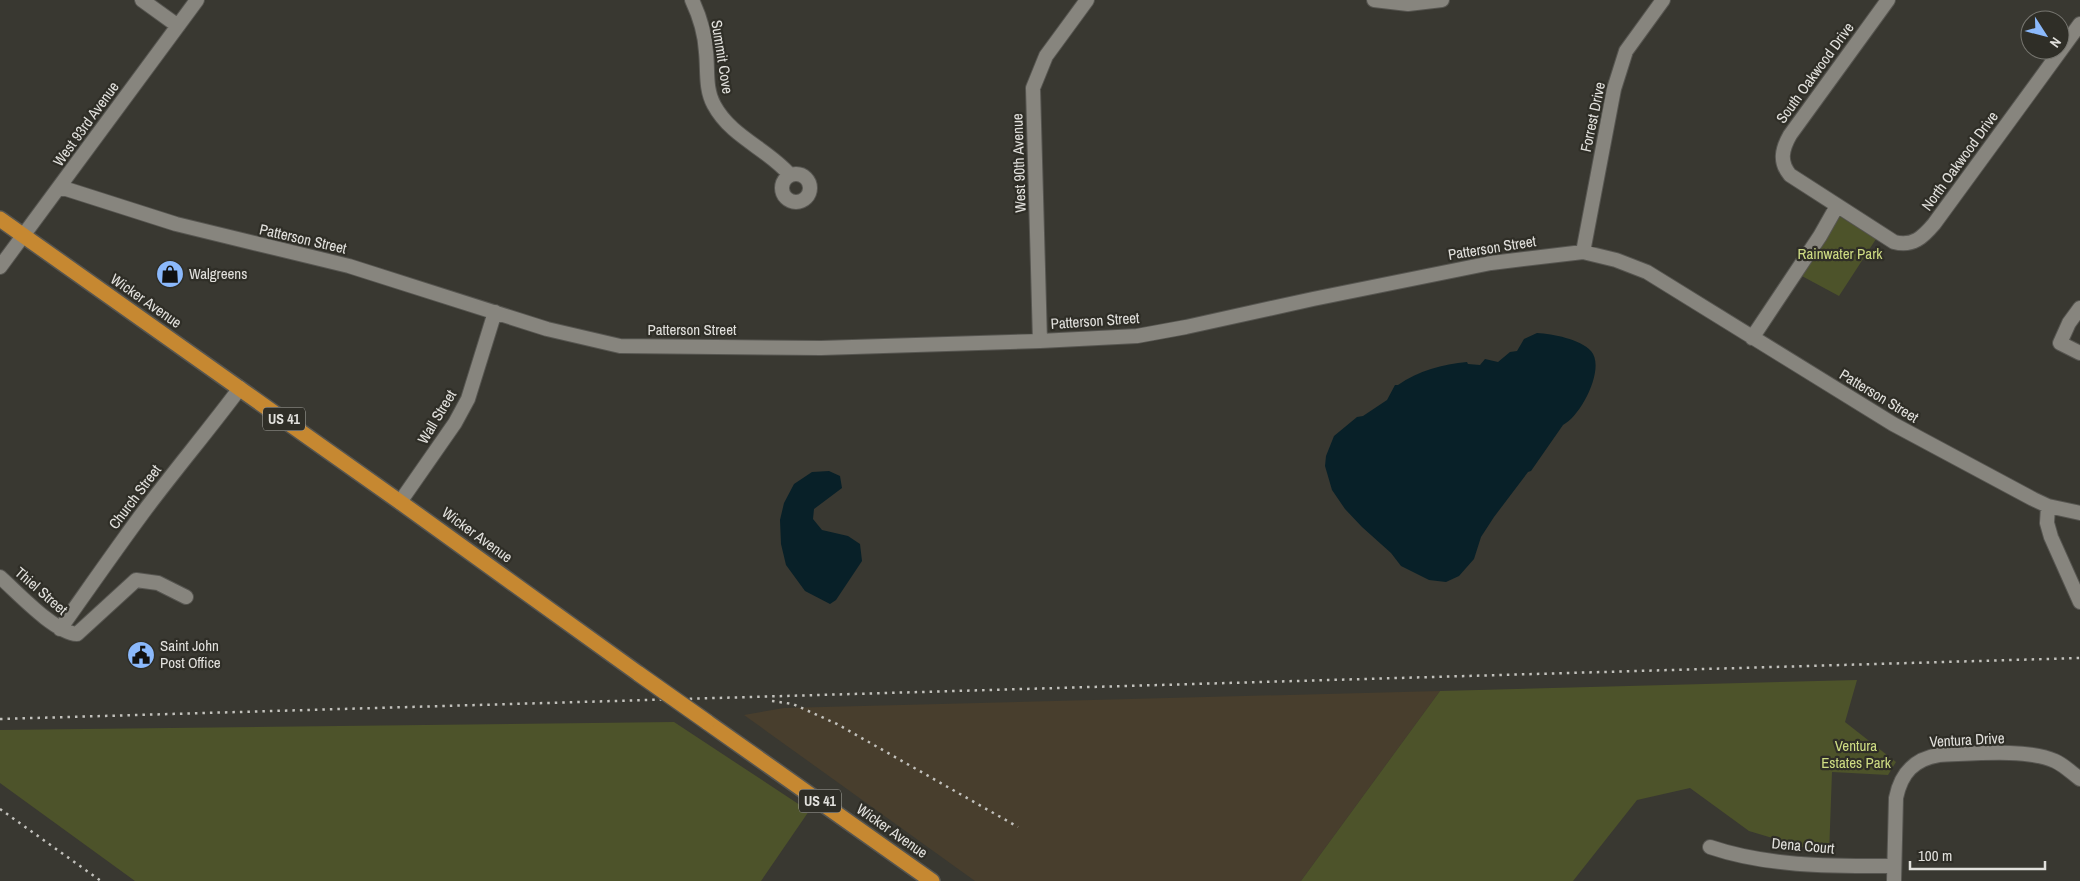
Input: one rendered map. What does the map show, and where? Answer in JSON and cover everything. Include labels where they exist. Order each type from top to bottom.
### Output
[{"type":"highway","name":"Wicker Avenue","points":[[0,219],[932,881]]},
{"type":"street","points":[[142,0],[178,26]]},
{"type":"street","name":"West 93rd Avenue","points":[[0,267],[197,0]]},
{"type":"street","name":"Summit Cove","points":[[692,0],[704,30],[706,74],[714,104],[724,119],[736,131],[781,164],[790,175]]},
{"type":"street","name":"West 90th Avenue","points":[[1040,341],[1033,88],[1046,56],[1087,0]]},
{"type":"street","points":[[1374,0],[1408,4],[1442,0]]},
{"type":"street","name":"Forrest Drive","points":[[1583,252],[1614,89],[1626,51],[1663,0]]},
{"type":"street","name":"South Oakwood Drive","points":[[1786,170],[1782,161],[1783,151],[1790,135],[1888,0]]},
{"type":"street","name":"North Oakwood Drive","points":[[1786,170],[1790,175],[1894,242],[1902,244],[1913,242],[1923,237],[2080,24]]},
{"type":"street","name":"Patterson Street","points":[[60,187],[176,224],[349,266],[547,329],[620,346],[821,348],[1136,336],[1491,262],[1583,252],[1616,260],[1647,272],[1911,435],[2015,491],[2048,506],[2080,513]]},
{"type":"street","points":[[1752,338],[1820,236],[1837,206]]},
{"type":"street","points":[[2080,308],[2069,323],[2060,344],[2080,353]]},
{"type":"street","name":"Wall Street","points":[[400,502],[456,423],[468,399],[495,312]]},
{"type":"street","name":"Church Street","points":[[60,629],[141,515],[201,441],[240,388]]},
{"type":"street","points":[[2048,506],[2047,523],[2051,537],[2080,602]]},
{"type":"street","name":"Thiel Street","points":[[0,577],[60,629],[68,633],[77,634],[136,580],[158,583],[186,597]]},
{"type":"street","name":"Ventura Drive","points":[[1894,881],[1898,784],[1913,764],[1926,757],[1948,754],[2025,754],[2041,756],[2056,762],[2080,779]]},
{"type":"street","name":"Dena Court","points":[[1710,847],[1728,853],[1804,866],[1894,866]]},
{"type":"shaded area","points":[[1440,691],[1301,881],[975,881],[744,715],[784,708]]},
{"type":"green space","name":"Rainwater Park","points":[[1839,216],[1876,239],[1839,296],[1800,275]]},
{"type":"green space","name":"Ventura Estates Park","points":[[1857,680],[1845,722],[1896,762],[1888,775],[1832,772],[1829,855],[1749,831],[1690,788],[1637,800],[1573,881],[1301,881],[1440,691]]},
{"type":"green space","points":[[674,722],[809,811],[761,881],[135,881],[0,783],[0,730]]},
{"type":"water","points":[[1537,333],[1573,340],[1591,351],[1595,359],[1595,368],[1593,380],[1584,402],[1570,420],[1563,425],[1531,471],[1528,472],[1494,517],[1481,537],[1474,559],[1459,576],[1446,582],[1429,580],[1401,566],[1391,553],[1345,509],[1332,490],[1325,466],[1326,456],[1334,436],[1357,417],[1363,416],[1387,400],[1395,385],[1440,366],[1467,362],[1468,364],[1480,365],[1485,359],[1498,362],[1510,352],[1517,351],[1524,339]]},
{"type":"water","points":[[829,471],[840,476],[842,488],[814,509],[813,519],[822,530],[848,536],[860,544],[862,561],[836,600],[830,604],[805,591],[786,565],[781,544],[780,520],[784,503],[794,484],[812,472]]},
{"type":"railway","points":[[0,719],[2080,658]]},
{"type":"railway","points":[[772,701],[793,704],[837,724],[1018,827]]},
{"type":"railway","points":[[0,809],[101,881]]},
{"type":"place","name":"Walgreens","points":[[170,274]]},
{"type":"place","name":"Saint John Post Office","points":[[141,655]]}]
